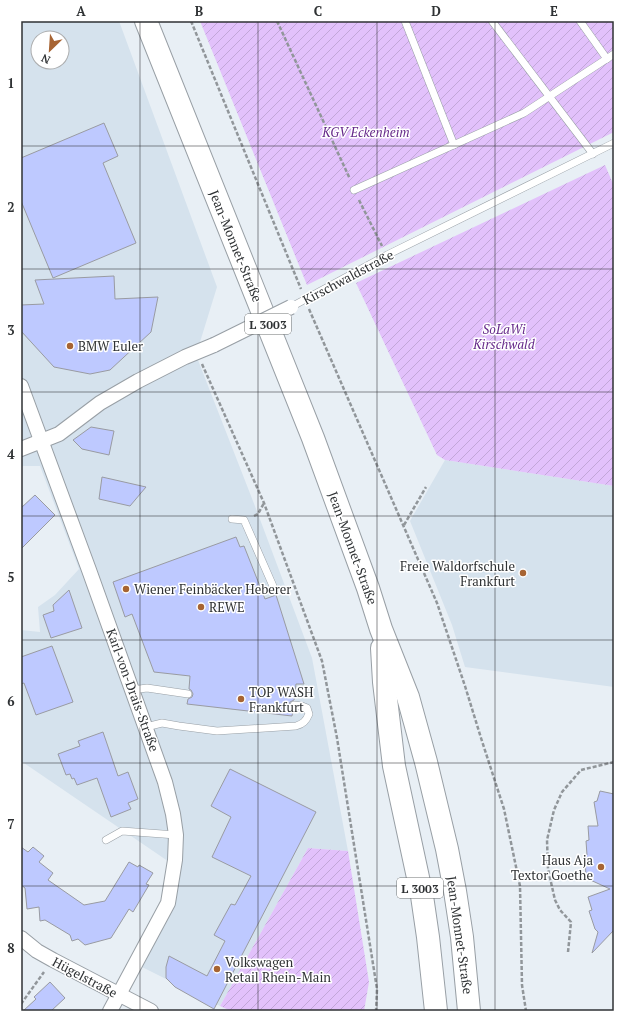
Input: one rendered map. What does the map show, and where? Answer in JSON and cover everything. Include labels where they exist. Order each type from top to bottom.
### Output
[{"type":"main road","name":"Jean-Monnet-Straße","points":[[146,21],[313,438],[368,588],[381,629],[408,697],[426,762],[447,849],[462,936],[469,1011]]},
{"type":"main road","name":"Jean-Monnet-Straße","points":[[381,629],[384,682],[394,766],[422,896],[436,1011]]},
{"type":"street","name":"Kirschwaldstraße","points":[[21,449],[59,434],[100,403],[138,381],[291,307]]},
{"type":"street","name":"Karl-von-Drais-Straße","points":[[21,386],[165,782],[176,835],[175,860],[168,903],[110,1011]]},
{"type":"street","name":"Hügelstraße","points":[[21,938],[37,951],[53,960],[151,1011]]},
{"type":"lane","points":[[405,21],[454,145]]},
{"type":"lane","points":[[492,21],[593,154]]},
{"type":"lane","points":[[580,21],[607,59]]},
{"type":"lane","points":[[354,190],[524,113],[614,54]]},
{"type":"lane","name":"Kirschwaldstraße","points":[[291,307],[387,255],[614,143]]},
{"type":"lane","points":[[232,519],[244,520],[273,586]]},
{"type":"lane","points":[[132,690],[147,688],[188,694]]},
{"type":"lane","points":[[146,727],[162,723],[217,731],[296,726],[304,722],[308,714],[307,708],[294,705]]},
{"type":"lane","points":[[106,840],[122,831],[176,835]]},
{"type":"path","points":[[191,21],[305,300],[437,603],[504,809],[520,886],[522,985],[526,1011]]},
{"type":"path","points":[[277,21],[354,190],[387,255]]},
{"type":"path","points":[[197,353],[264,503],[322,660],[337,738],[376,981],[376,1011]]},
{"type":"path","points":[[403,526],[426,487]]},
{"type":"path","points":[[256,515],[264,503]]},
{"type":"path","points":[[568,952],[571,922],[560,910],[555,900],[548,869],[547,840],[554,810],[562,792],[581,770],[614,762]]},
{"type":"path","points":[[21,1004],[53,960]]},
{"type":"shaded area","points":[[21,21],[119,21],[217,287],[196,355],[312,658],[348,851],[308,848],[220,1006],[138,965],[181,870],[21,761],[21,630],[40,632],[38,607],[55,595],[79,569],[40,466],[23,466],[21,468]]},
{"type":"shaded area","name":"Freie Waldorfschule Frankfurt","points":[[445,460],[614,486],[614,687],[465,667],[452,625],[410,521]]},
{"type":"green space","name":"KGV Eckenheim","points":[[200,21],[614,21],[614,132],[307,285]]},
{"type":"green space","name":"SoLaWi Kirschwald","points":[[605,165],[614,186],[614,486],[445,460],[437,455],[356,283]]},
{"type":"green space","points":[[308,848],[348,851],[369,982],[364,1011],[231,1011],[220,1006]]},
{"type":"building","points":[[104,123],[118,156],[103,163],[136,243],[53,278],[21,201],[21,158]]},
{"type":"building","points":[[114,276],[115,299],[158,297],[151,332],[110,370],[90,374],[54,367],[21,331],[21,305],[44,304],[35,280]]},
{"type":"building","points":[[91,427],[114,431],[109,455],[82,449],[73,440]]},
{"type":"building","points":[[102,477],[146,487],[130,506],[99,499]]},
{"type":"building","points":[[35,495],[55,515],[21,549],[21,508]]},
{"type":"building","name":"REWE","points":[[236,537],[240,547],[244,546],[265,599],[276,595],[304,684],[296,684],[294,700],[290,702],[289,705],[293,710],[292,716],[187,704],[188,699],[192,697],[193,694],[189,689],[190,676],[154,672],[132,614],[125,617],[113,582]]},
{"type":"building","points":[[69,590],[82,628],[51,638],[43,615],[54,611],[53,605]]},
{"type":"building","points":[[52,646],[73,702],[36,715],[24,683],[21,684],[21,657]]},
{"type":"building","points":[[103,732],[118,776],[128,772],[138,799],[128,803],[131,809],[111,817],[97,778],[77,785],[74,778],[72,779],[70,774],[66,775],[58,754],[80,746],[78,741]]},
{"type":"building","points":[[230,769],[316,812],[214,1009],[175,987],[166,978],[166,967],[169,956],[207,976],[225,941],[214,935],[231,904],[235,905],[251,876],[212,857],[231,817],[211,806]]},
{"type":"building","name":"Haus Aja Textor Goethe","points":[[600,791],[614,794],[614,930],[592,953],[598,932],[595,929],[589,911],[592,910],[588,897],[610,889],[586,878],[585,855],[587,855],[586,841],[589,840],[588,826],[598,826],[594,802],[597,801]]},
{"type":"building","points":[[21,847],[28,852],[33,847],[44,856],[39,862],[53,873],[48,880],[84,905],[105,901],[129,862],[138,867],[139,865],[153,873],[146,884],[149,885],[133,912],[129,909],[111,938],[85,945],[78,939],[72,941],[70,935],[45,920],[40,921],[39,907],[27,909],[25,888],[21,885]]},
{"type":"building","points":[[50,982],[65,998],[51,1011],[23,1011],[36,999],[34,997]]},
{"type":"place","name":"BMW Euler","points":[[70,346]]},
{"type":"place","name":"Freie Waldorfschule Frankfurt","points":[[523,573]]},
{"type":"place","name":"Wiener Feinbäcker Heberer","points":[[126,589]]},
{"type":"place","name":"REWE","points":[[201,607]]},
{"type":"place","name":"TOP WASH Frankfurt","points":[[241,699]]},
{"type":"place","name":"Haus Aja Textor Goethe","points":[[601,867]]},
{"type":"place","name":"Volkswagen Retail Rhein-Main","points":[[217,969]]}]
